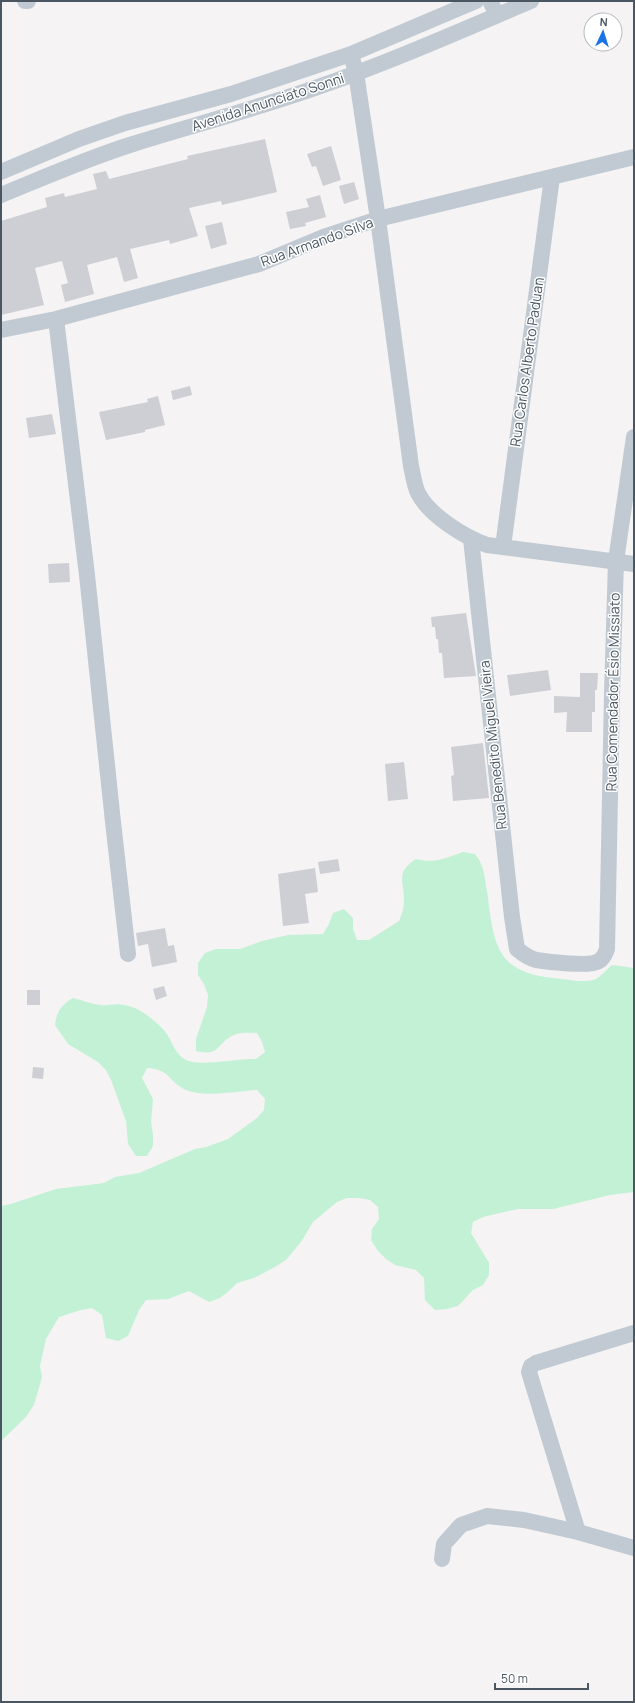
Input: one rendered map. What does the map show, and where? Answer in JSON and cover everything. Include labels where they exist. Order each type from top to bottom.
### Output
[{"type":"street","name":"Avenida Anunciato Sonni","points":[[1,172],[125,123],[231,94],[351,54],[476,1]]},
{"type":"street","points":[[490,1],[497,15]]},
{"type":"street","name":"Avenida Anunciato Sonni","points":[[2,193],[133,144],[254,108],[356,73],[531,1]]},
{"type":"street","points":[[351,54],[356,73],[378,219],[411,466],[418,493],[428,507],[471,539],[487,545],[634,564]]},
{"type":"street","points":[[125,123],[133,144]]},
{"type":"street","name":"Rua Armando Silva","points":[[1,330],[56,319],[259,264],[326,236],[378,219],[634,158]]},
{"type":"street","name":"Rua Carlos Alberto Paduan","points":[[503,546],[552,177]]},
{"type":"street","points":[[56,319],[87,575],[128,954]]},
{"type":"street","name":"Rua Comendador Ésio Missiato","points":[[608,949],[616,562],[634,437]]},
{"type":"street","name":"Rua Benedito Miguel Vieira","points":[[471,539],[517,950],[525,956],[537,960],[588,965],[598,962],[608,949]]},
{"type":"street","points":[[578,1532],[529,1372],[531,1366],[536,1363],[634,1332]]},
{"type":"street","points":[[442,1559],[444,1544],[461,1525],[487,1516],[524,1520],[578,1532],[634,1548]]},
{"type":"green space","points":[[463,852],[475,854],[481,863],[485,876],[495,939],[500,951],[508,961],[519,969],[534,975],[589,981],[600,976],[612,965],[634,968],[634,1192],[610,1195],[553,1209],[518,1209],[483,1217],[473,1222],[471,1233],[489,1263],[489,1275],[483,1285],[473,1290],[458,1306],[435,1310],[425,1300],[424,1278],[416,1270],[395,1265],[386,1259],[378,1251],[371,1240],[372,1229],[379,1219],[378,1207],[370,1200],[347,1198],[337,1202],[313,1222],[301,1242],[286,1260],[275,1267],[254,1278],[237,1283],[220,1298],[209,1302],[189,1291],[168,1299],[146,1300],[139,1310],[128,1336],[118,1341],[106,1338],[102,1315],[92,1308],[59,1317],[46,1339],[40,1366],[42,1377],[34,1405],[25,1418],[1,1441],[1,1206],[56,1189],[104,1183],[115,1177],[139,1173],[195,1149],[206,1147],[228,1139],[257,1118],[264,1110],[265,1099],[257,1090],[203,1094],[186,1090],[176,1084],[161,1071],[147,1068],[142,1078],[153,1099],[151,1122],[153,1146],[147,1156],[136,1156],[128,1144],[126,1121],[106,1070],[98,1062],[68,1044],[55,1025],[58,1012],[65,1003],[73,998],[103,1005],[121,1004],[135,1008],[159,1025],[166,1033],[178,1053],[186,1060],[201,1063],[256,1059],[265,1052],[257,1033],[242,1033],[234,1035],[228,1038],[214,1051],[196,1051],[196,1039],[207,1007],[208,995],[204,984],[198,975],[198,963],[205,953],[216,949],[240,949],[262,941],[288,935],[323,934],[333,913],[344,909],[353,918],[353,929],[357,940],[369,940],[399,921],[404,903],[402,877],[405,868],[409,864],[416,859],[435,861]]},
{"type":"building","points":[[265,139],[277,192],[222,205],[221,201],[189,208],[198,236],[170,244],[169,240],[130,249],[138,278],[124,282],[117,257],[87,265],[94,294],[65,302],[61,285],[68,283],[62,261],[35,268],[44,305],[1,315],[1,221],[47,207],[45,198],[64,193],[65,197],[97,189],[93,174],[106,171],[109,179],[188,159],[187,156]]},
{"type":"building","points":[[331,146],[341,180],[323,186],[316,166],[312,167],[307,154]]},
{"type":"building","points":[[354,182],[359,199],[344,204],[339,186]]},
{"type":"building","points":[[320,195],[326,217],[305,223],[306,226],[290,229],[286,212],[309,207],[306,199]]},
{"type":"building","points":[[222,222],[227,244],[211,249],[205,226]]},
{"type":"building","points":[[190,386],[192,395],[173,400],[171,391]]},
{"type":"building","points":[[158,396],[165,425],[145,430],[145,432],[106,440],[99,412],[148,402],[147,399]]},
{"type":"building","points":[[52,414],[56,434],[29,438],[26,418]]},
{"type":"building","points":[[69,563],[70,582],[49,583],[48,564]]},
{"type":"building","points":[[466,613],[476,676],[444,678],[442,653],[439,653],[438,639],[436,639],[435,627],[432,627],[431,617]]},
{"type":"building","points":[[548,670],[551,690],[510,696],[507,675]]},
{"type":"building","points":[[580,673],[598,673],[597,690],[595,690],[595,712],[592,712],[592,732],[566,732],[567,712],[554,713],[554,696],[580,697]]},
{"type":"building","points":[[483,743],[489,798],[453,801],[451,776],[454,775],[451,747]]},
{"type":"building","points":[[404,762],[408,799],[388,801],[385,764]]},
{"type":"building","points":[[338,859],[340,871],[320,874],[318,862]]},
{"type":"building","points":[[315,868],[318,892],[305,894],[309,923],[283,926],[278,874]]},
{"type":"building","points":[[165,928],[168,946],[174,945],[177,962],[152,967],[148,944],[138,946],[136,933]]},
{"type":"building","points":[[164,986],[167,996],[156,1000],[153,989]]},
{"type":"building","points":[[27,990],[40,990],[40,1005],[27,1005]]},
{"type":"building","points":[[33,1067],[44,1068],[43,1079],[32,1078]]}]
